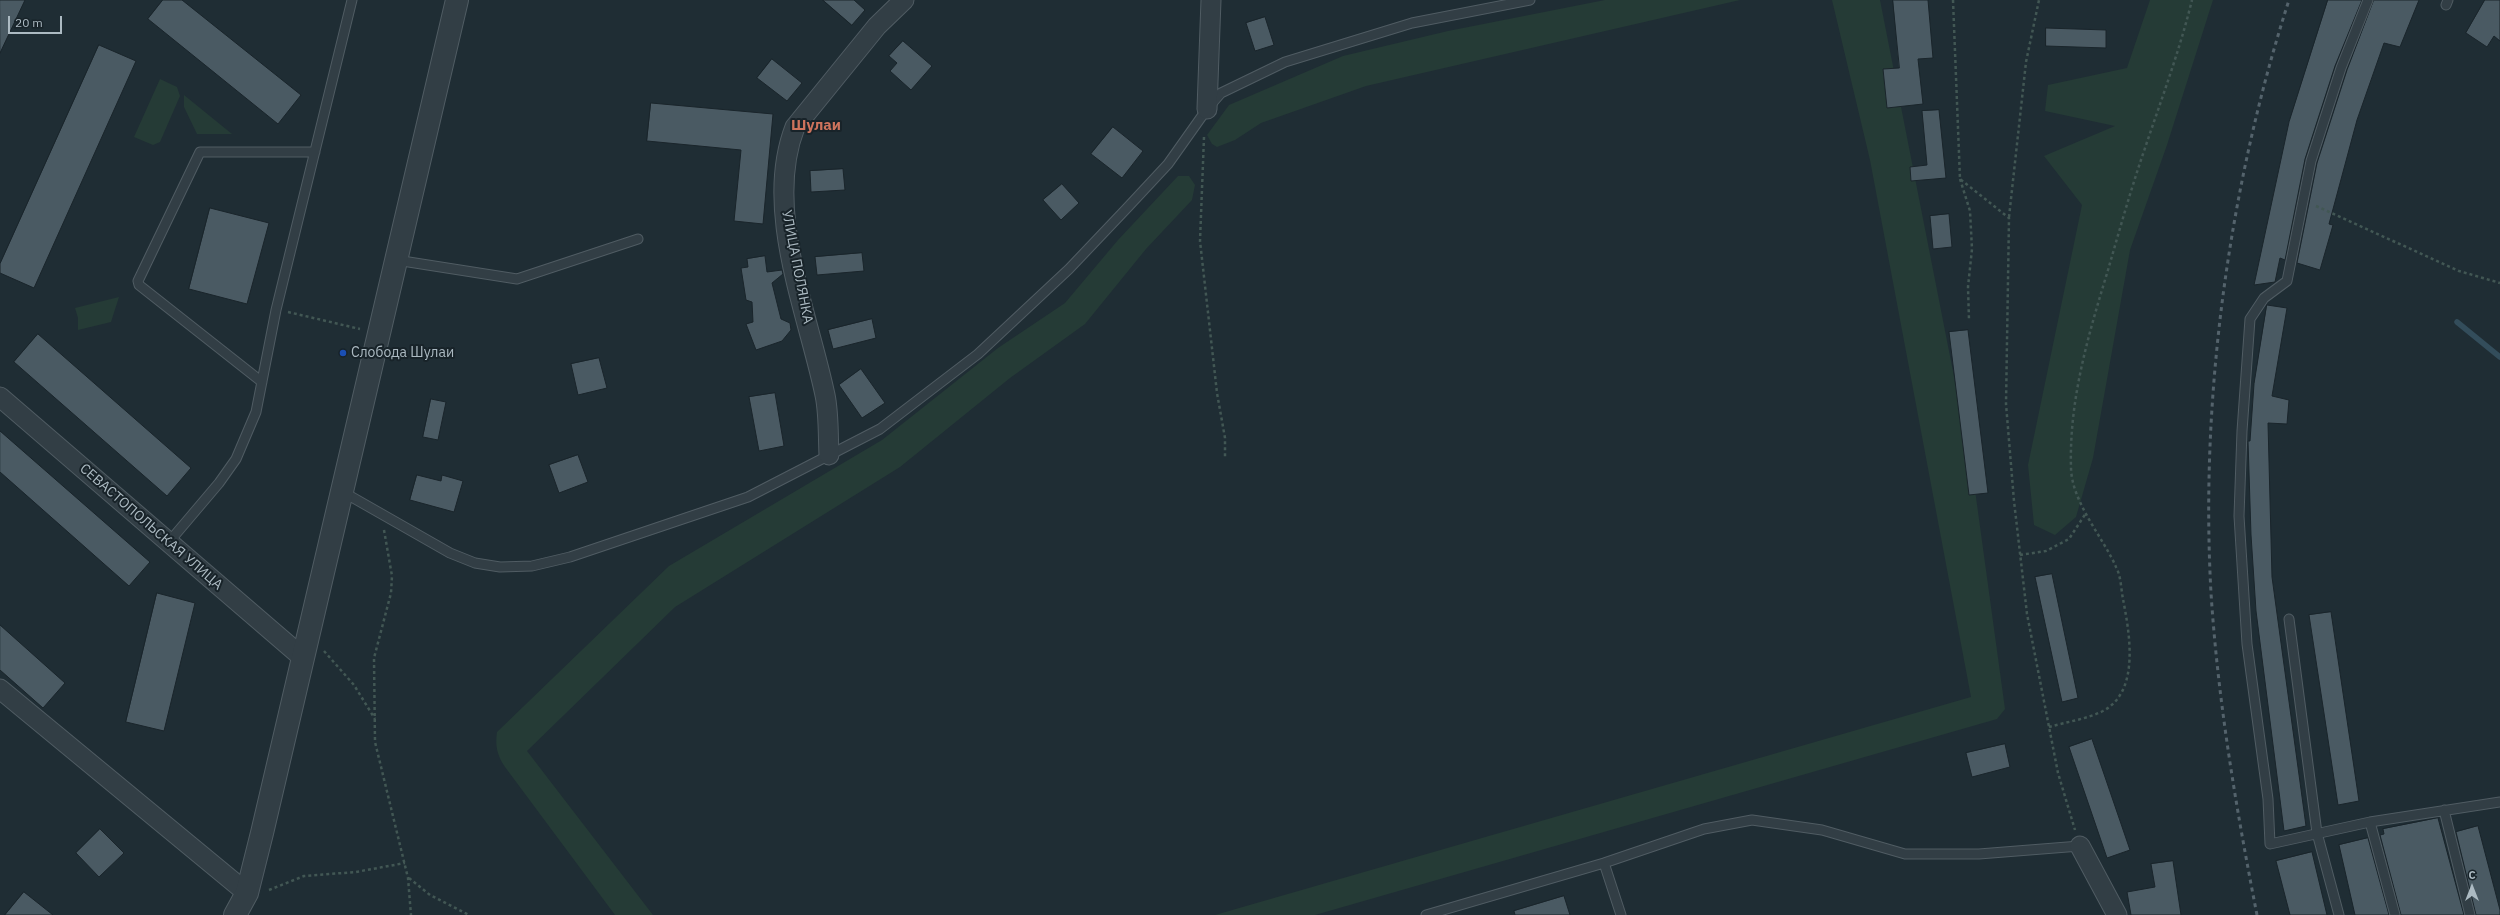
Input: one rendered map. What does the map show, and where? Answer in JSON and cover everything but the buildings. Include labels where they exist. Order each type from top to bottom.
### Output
[{"type":"street","points":[[0,689],[242,903],[342,492],[457,0]]},
{"type":"street","name":"УЛИЦА ПОЛЯНКА","points":[[829,455],[826,396],[789,239],[785,204],[784,167],[788,145],[795,127],[876,26],[904,0]]},
{"type":"street","points":[[1207,109],[1212,0]]},
{"type":"street","name":"СЕВАСТОПОЛЬСКАЯ УЛИЦА","points":[[0,398],[169,542],[304,651]]},
{"type":"street","points":[[2080,846],[2118,915]]},
{"type":"lane","points":[[169,542],[219,483],[236,459],[256,412],[276,310],[352,0]]},
{"type":"lane","points":[[342,492],[382,516],[450,553],[475,563],[500,567],[532,566],[570,557],[748,497],[880,429],[978,354],[1069,269],[1168,164],[1207,109],[1221,93],[1285,62],[1412,23],[1530,0]]},
{"type":"lane","points":[[2368,0],[2341,68],[2311,161],[2286,281],[2264,298],[2250,319],[2242,431],[2239,516],[2247,644],[2268,799],[2270,844],[2370,822],[2500,802]]},
{"type":"lane","points":[[262,382],[140,285],[138,281],[200,152],[315,152]]},
{"type":"lane","points":[[395,260],[517,279],[638,239]]},
{"type":"lane","points":[[2289,619],[2317,833],[2339,915]]},
{"type":"lane","points":[[2444,810],[2470,915]]},
{"type":"lane","points":[[1426,915],[1604,863],[1704,829],[1752,820],[1822,830],[1905,854],[1979,854],[2080,846]]},
{"type":"lane","points":[[2370,822],[2395,915]]},
{"type":"lane","points":[[1604,863],[1620,915]]},
{"type":"path","points":[[1953,0],[1960,179],[1970,211],[1972,249],[1968,287],[1969,320]]},
{"type":"path","points":[[2039,0],[2026,62],[2009,218],[2006,404],[2027,614],[2058,773],[2080,846]]},
{"type":"path","points":[[2049,727],[2104,711],[2117,700],[2123,689],[2128,672],[2130,639],[2117,569],[2086,513],[2072,478],[2072,420],[2078,380],[2103,287],[2143,155],[2186,29],[2192,0]]},
{"type":"path","points":[[1207,109],[1201,182],[1200,241],[1217,393],[1225,438],[1225,457]]},
{"type":"path","points":[[1960,179],[2009,218]]},
{"type":"path","points":[[2303,201],[2459,271],[2500,283]]},
{"type":"path","points":[[276,310],[378,333]]},
{"type":"path","points":[[2020,555],[2046,550],[2069,539],[2086,513]]},
{"type":"path","points":[[382,516],[392,576],[391,593],[374,658],[375,742],[405,863],[408,878],[411,915]]},
{"type":"path","points":[[304,651],[325,651],[354,685],[375,719]]},
{"type":"path","points":[[242,903],[304,876],[356,872],[405,863]]},
{"type":"path","points":[[408,878],[430,896],[469,915]]},
{"type":"green space","points":[[1605,0],[1740,0],[1366,86],[1261,123],[1235,140],[1217,147],[1212,144],[1207,135],[1229,105],[1343,56],[1448,31]]},
{"type":"green space","points":[[1832,0],[1880,0],[1972,468],[2005,709],[1997,719],[1315,915],[1215,915],[1971,697],[1870,160]]},
{"type":"green space","points":[[2150,0],[2213,0],[2167,145],[2130,250],[2093,458],[2076,517],[2055,535],[2034,525],[2028,465],[2082,205],[2044,156],[2115,126],[2045,111],[2048,85],[2127,68]]},
{"type":"green space","points":[[160,79],[177,87],[180,96],[160,142],[153,145],[134,137]]},
{"type":"green space","points":[[184,95],[232,134],[197,134],[184,107]]},
{"type":"green space","points":[[1178,176],[1189,176],[1195,185],[1192,200],[1146,249],[1085,324],[1010,378],[900,467],[675,607],[527,751],[653,915],[615,915],[505,767],[497,750],[497,732],[669,566],[882,440],[998,348],[1065,303],[1118,240]]},
{"type":"green space","points":[[119,297],[111,322],[78,330],[78,318],[75,308]]},
{"type":"waterway","points":[[2457,322],[2500,357]]},
{"type":"railway","points":[[2257,915],[2242,835],[2218,674],[2211,593],[2209,519],[2210,444],[2215,368],[2223,293],[2235,218],[2250,144],[2268,71],[2289,0]]},
{"type":"place","name":"Слобода Шулаи","points":[[343,353]]},
{"type":"district","name":"Шулаи","points":[[816,126]]}]
